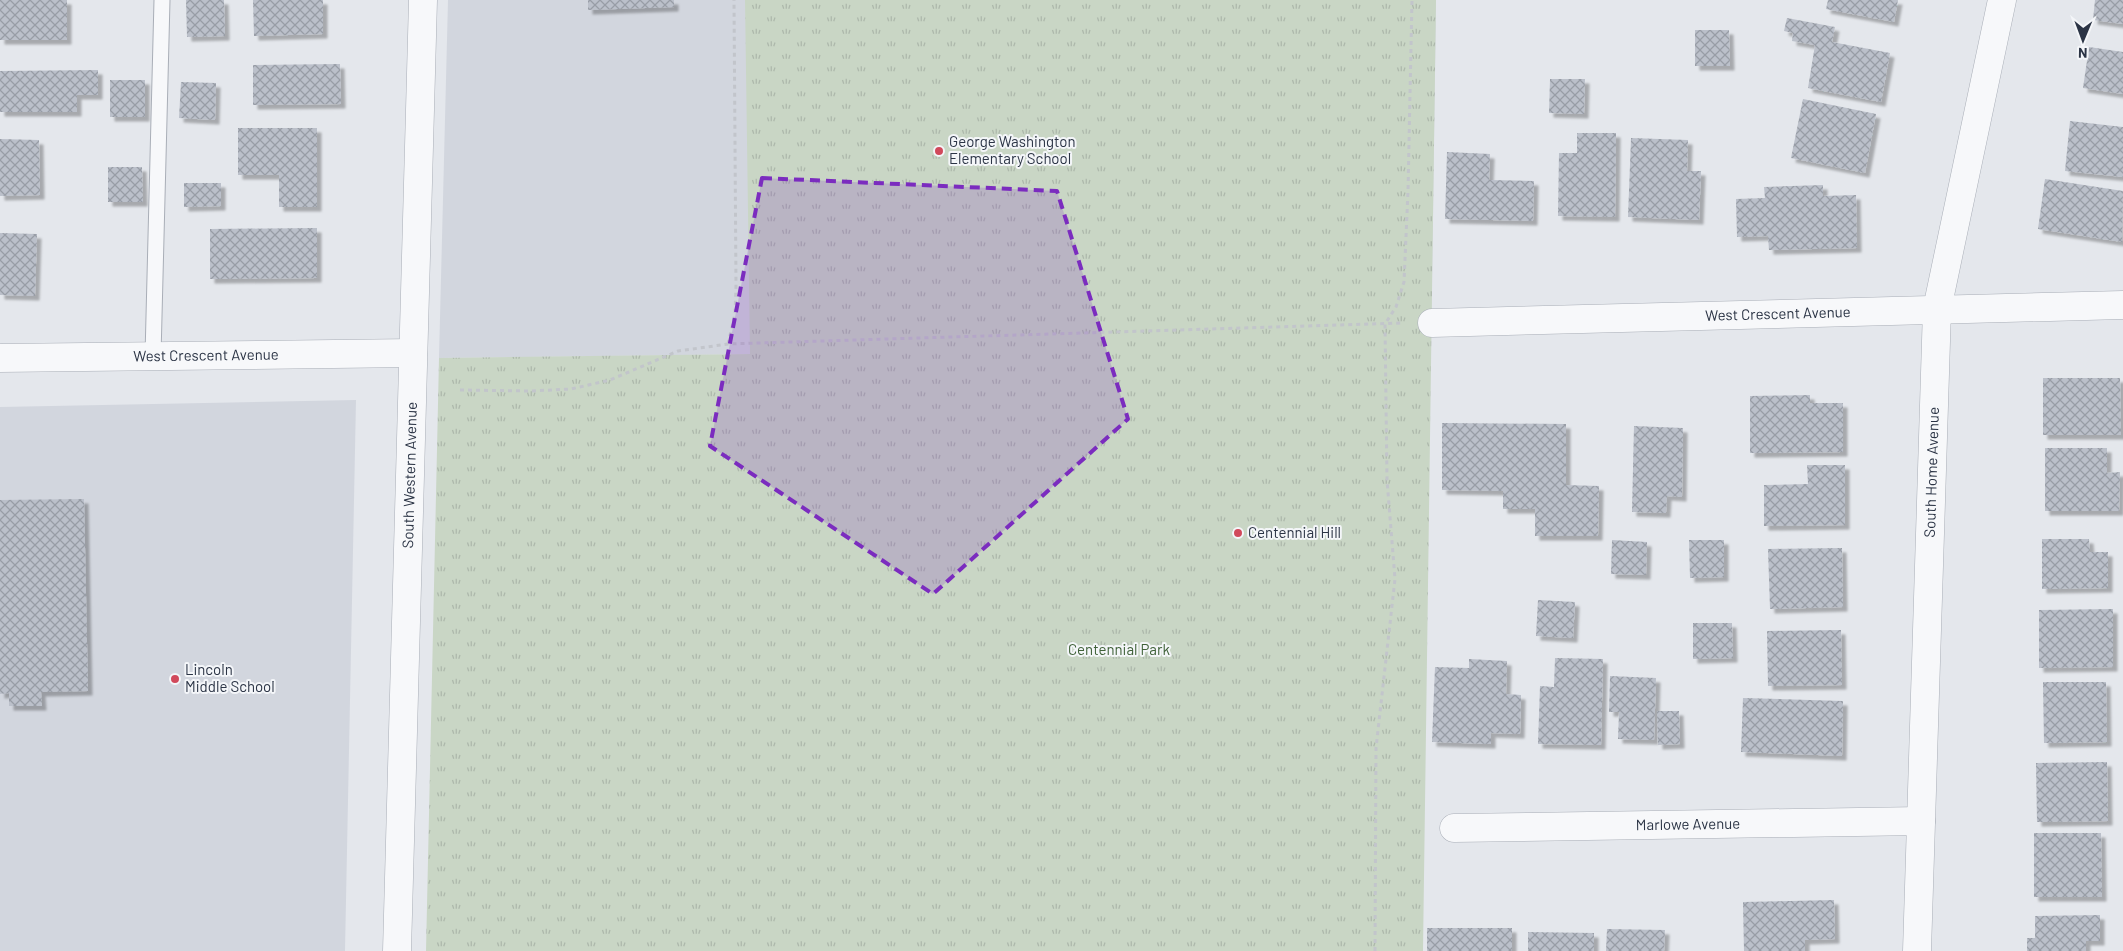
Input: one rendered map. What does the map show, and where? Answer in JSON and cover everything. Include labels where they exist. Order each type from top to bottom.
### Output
[{"type":"street","name":"South Western Avenue","points":[[397,951],[424,0]]},
{"type":"street","name":"South Home Avenue","points":[[1917,951],[1938,309],[2002,0]]},
{"type":"street","name":"West Crescent Avenue","points":[[1432,322],[2123,305]]},
{"type":"street","name":"West Crescent Avenue","points":[[0,358],[413,353]]},
{"type":"street","name":"Marlowe Avenue","points":[[1454,828],[1921,821]]},
{"type":"lane","points":[[153,356],[162,0]]},
{"type":"path","points":[[728,344],[735,314],[736,286],[734,0]]},
{"type":"path","points":[[1375,951],[1376,748],[1395,579],[1387,480],[1384,324],[1396,307],[1404,282],[1412,0]]},
{"type":"path","points":[[460,390],[531,391],[571,389],[610,380],[678,351],[728,344],[1432,322]]},
{"type":"highlighted area","points":[[762,178],[1057,191],[1128,419],[933,594],[710,446]]},
{"type":"shaded area","name":"George Washington Elementary School","points":[[448,0],[1436,0],[1431,346],[439,358]]},
{"type":"shaded area","name":"Lincoln Middle School","points":[[356,400],[345,951],[0,951],[0,407]]},
{"type":"green space","name":"Centennial Park","points":[[745,0],[1436,0],[1423,951],[426,951],[439,358],[750,354]]},
{"type":"building","points":[[0,0],[67,0],[67,40],[0,40]]},
{"type":"building","points":[[186,0],[224,0],[225,36],[187,37]]},
{"type":"building","points":[[253,0],[323,0],[323,34],[254,36]]},
{"type":"building","points":[[588,0],[674,0],[674,7],[588,10]]},
{"type":"building","points":[[1828,0],[1898,0],[1894,22],[1826,9]]},
{"type":"building","points":[[2095,0],[2123,0],[2123,24],[2093,20]]},
{"type":"building","points":[[1787,18],[1835,27],[1832,42],[1890,53],[1881,102],[1808,88],[1815,45],[1792,41],[1793,33],[1784,31]]},
{"type":"building","points":[[1695,30],[1729,30],[1730,66],[1695,66]]},
{"type":"building","points":[[2089,47],[2123,52],[2123,94],[2083,88]]},
{"type":"building","points":[[340,64],[341,104],[253,105],[253,65]]},
{"type":"building","points":[[98,70],[98,95],[77,95],[77,112],[0,112],[0,71]]},
{"type":"building","points":[[1550,79],[1585,79],[1584,114],[1549,113]]},
{"type":"building","points":[[110,80],[145,80],[145,117],[110,117]]},
{"type":"building","points":[[181,82],[216,83],[215,120],[179,118]]},
{"type":"building","points":[[1803,99],[1876,114],[1865,173],[1791,158]]},
{"type":"building","points":[[2070,121],[2123,127],[2123,177],[2065,171]]},
{"type":"building","points":[[238,128],[317,128],[317,207],[279,207],[279,175],[238,175]]},
{"type":"building","points":[[1577,133],[1616,133],[1615,217],[1558,216],[1559,153],[1577,153]]},
{"type":"building","points":[[1631,138],[1688,140],[1687,171],[1701,171],[1699,220],[1628,217]]},
{"type":"building","points":[[0,139],[39,140],[40,195],[0,196]]},
{"type":"building","points":[[1447,152],[1490,154],[1489,180],[1534,181],[1533,221],[1445,219]]},
{"type":"building","points":[[108,167],[142,167],[143,202],[108,202]]},
{"type":"building","points":[[2045,179],[2123,191],[2122,242],[2038,229]]},
{"type":"building","points":[[184,183],[221,183],[221,206],[184,207]]},
{"type":"building","points":[[1823,185],[1823,196],[1856,195],[1857,248],[1769,250],[1768,236],[1737,237],[1736,199],[1765,198],[1764,187]]},
{"type":"building","points":[[317,228],[317,278],[210,279],[210,229]]},
{"type":"building","points":[[0,233],[37,234],[35,296],[0,295]]},
{"type":"building","points":[[2043,378],[2120,378],[2121,435],[2043,435]]},
{"type":"building","points":[[1810,395],[1810,403],[1843,403],[1843,452],[1750,453],[1750,396]]},
{"type":"building","points":[[1442,423],[1566,424],[1566,485],[1599,486],[1598,536],[1535,536],[1535,509],[1503,509],[1503,491],[1442,490]]},
{"type":"building","points":[[1634,426],[1683,428],[1682,497],[1667,496],[1666,513],[1632,512]]},
{"type":"building","points":[[2045,448],[2107,448],[2107,473],[2120,472],[2119,511],[2045,511]]},
{"type":"building","points":[[1807,465],[1845,465],[1845,525],[1764,526],[1764,485],[1808,484]]},
{"type":"building","points":[[84,499],[88,691],[41,692],[42,706],[9,706],[9,693],[0,694],[0,500]]},
{"type":"building","points":[[2042,539],[2089,539],[2090,552],[2108,552],[2108,588],[2042,589]]},
{"type":"building","points":[[1612,540],[1647,542],[1646,575],[1611,574]]},
{"type":"building","points":[[1689,540],[1724,540],[1724,577],[1690,578]]},
{"type":"building","points":[[1842,548],[1843,607],[1770,609],[1768,549]]},
{"type":"building","points":[[1538,600],[1575,602],[1573,638],[1536,636]]},
{"type":"building","points":[[2113,609],[2113,667],[2039,668],[2039,610]]},
{"type":"building","points":[[1693,623],[1732,623],[1733,658],[1693,659]]},
{"type":"building","points":[[1841,630],[1842,685],[1768,686],[1767,631]]},
{"type":"building","points":[[1555,658],[1603,659],[1601,745],[1538,744],[1540,686],[1554,687]]},
{"type":"building","points":[[1469,659],[1507,661],[1506,694],[1521,695],[1520,734],[1491,733],[1491,744],[1432,742],[1435,667],[1469,668]]},
{"type":"building","points":[[1610,676],[1656,678],[1654,740],[1618,739],[1619,712],[1609,712]]},
{"type":"building","points":[[2043,682],[2106,682],[2107,742],[2044,743]]},
{"type":"building","points":[[1743,698],[1843,701],[1842,756],[1741,752]]},
{"type":"building","points":[[1657,711],[1679,711],[1680,744],[1658,745]]},
{"type":"building","points":[[2107,762],[2108,821],[2037,822],[2036,763]]},
{"type":"building","points":[[2034,833],[2101,833],[2102,897],[2034,897]]},
{"type":"building","points":[[1834,900],[1835,939],[1805,940],[1805,951],[1744,951],[1743,902]]},
{"type":"building","points":[[2100,915],[2100,941],[2086,941],[2086,951],[2027,951],[2027,938],[2035,938],[2035,916]]},
{"type":"building","points":[[1427,928],[1512,928],[1512,951],[1427,951]]},
{"type":"building","points":[[1607,929],[1665,930],[1664,951],[1606,951]]},
{"type":"building","points":[[1528,932],[1594,933],[1594,951],[1528,951]]},
{"type":"place","name":"George Washington Elementary School","points":[[939,151]]},
{"type":"place","name":"Centennial Hill","points":[[1238,533]]},
{"type":"place","name":"Lincoln Middle School","points":[[175,679]]}]
